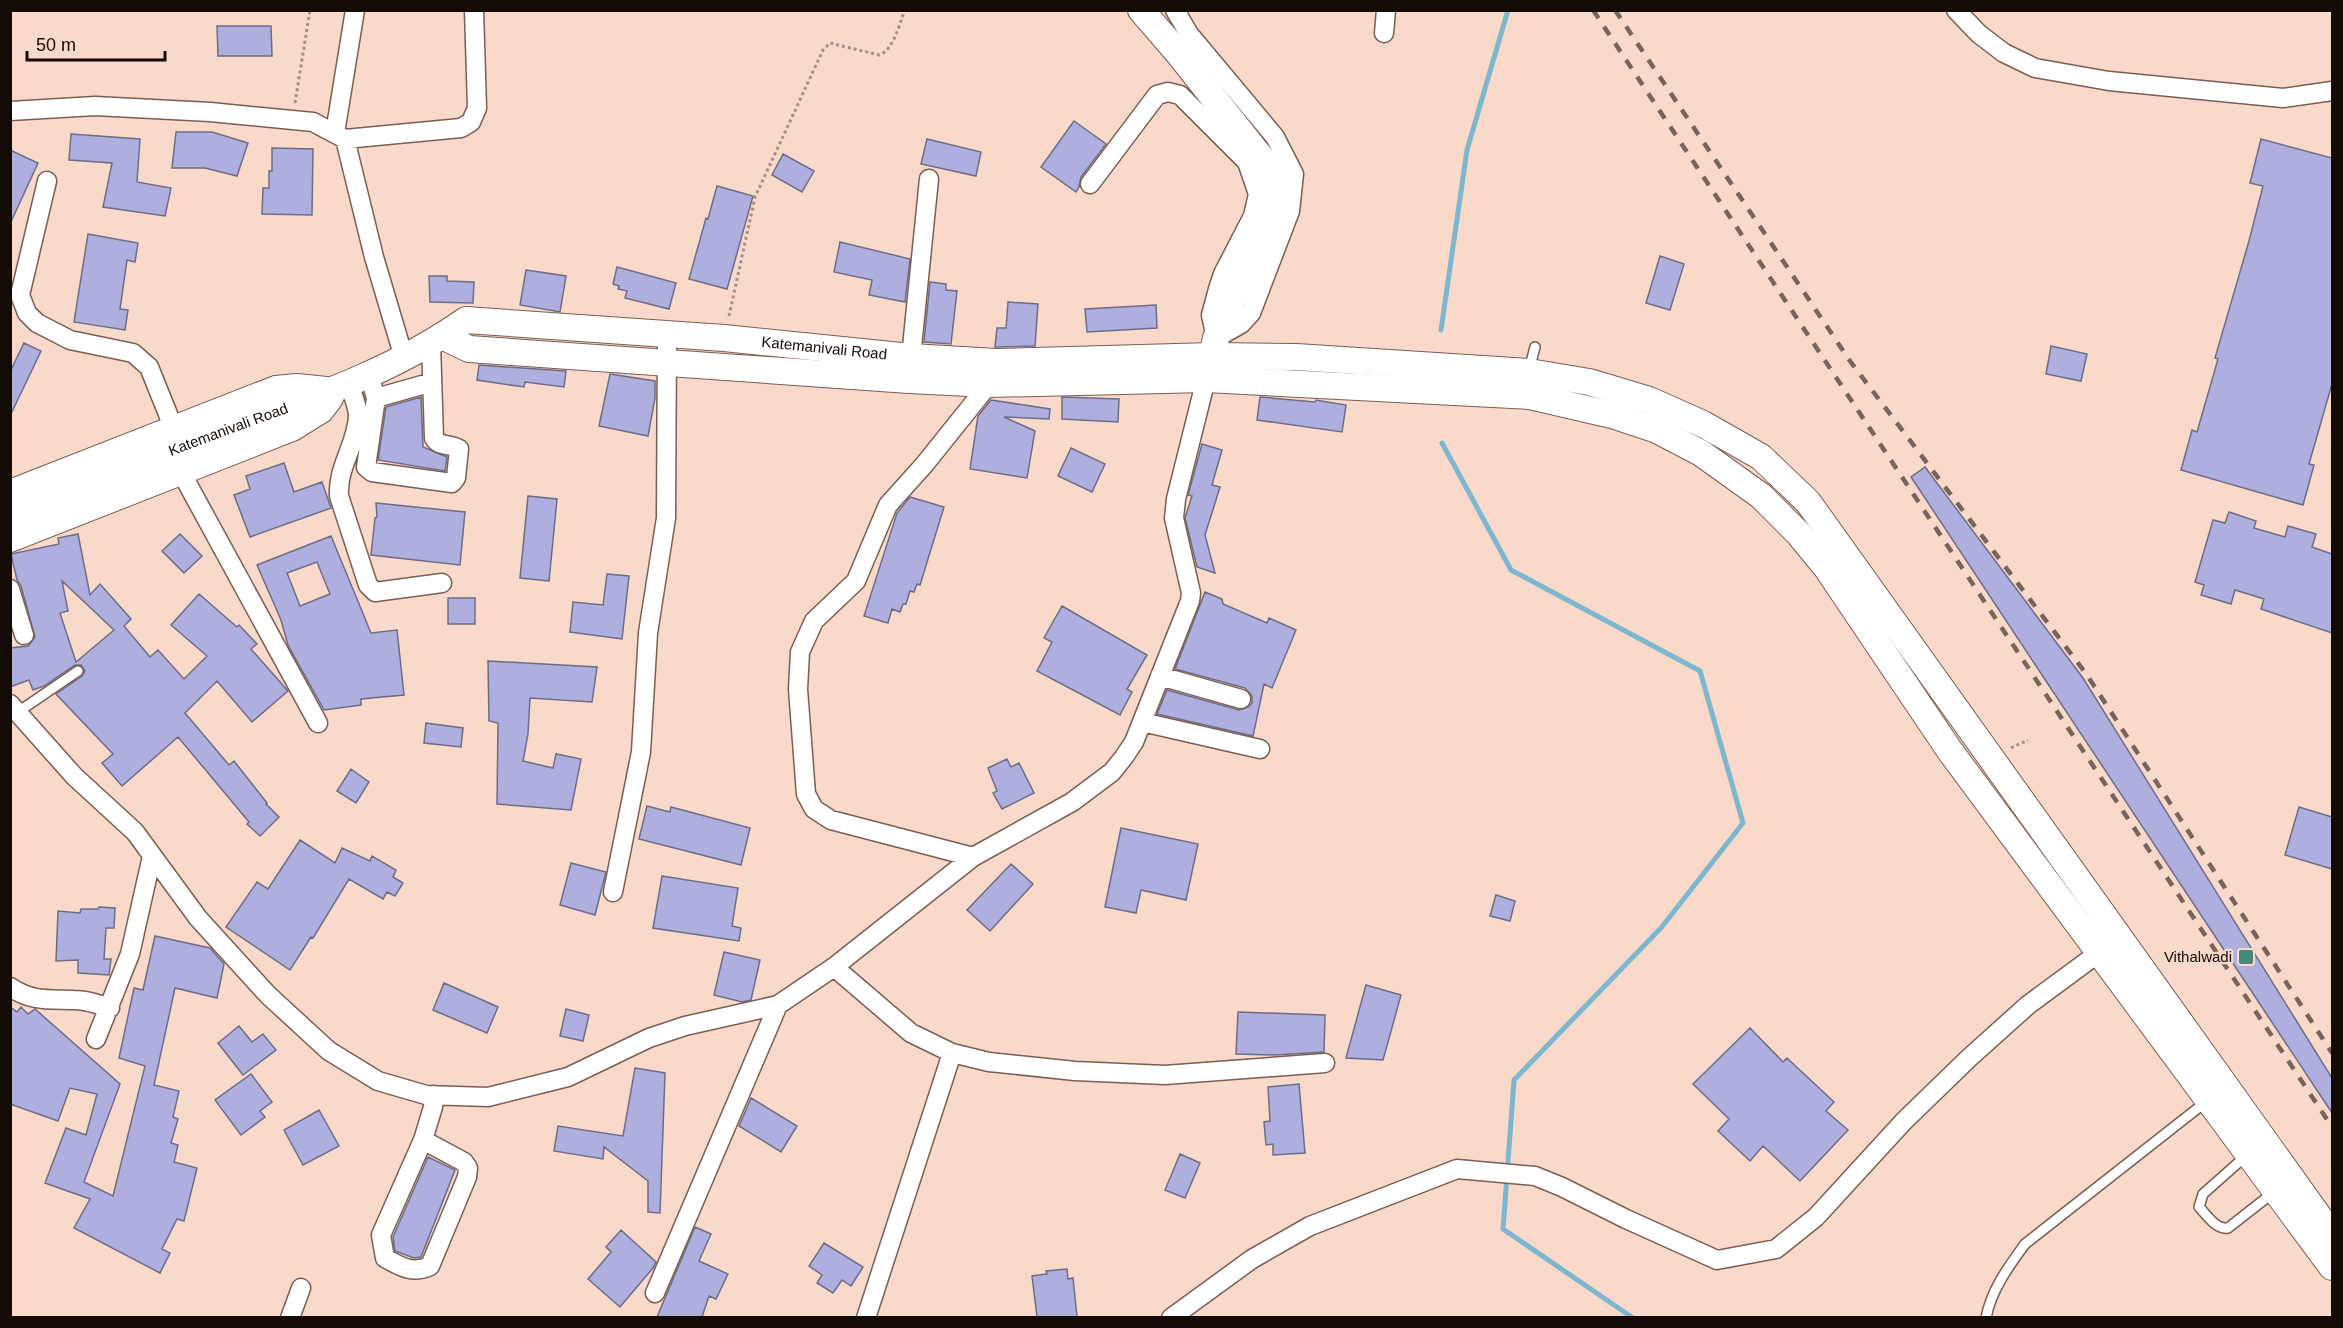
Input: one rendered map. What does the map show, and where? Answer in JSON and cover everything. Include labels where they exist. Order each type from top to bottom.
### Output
[{"type":"main road","points":[[1141,10],[1270,169],[1278,187],[1267,221],[1211,358]]},
{"type":"main road","name":"Katemanivali Road","points":[[10,514],[208,436],[357,387],[437,340],[466,320],[724,338],[911,357],[996,362],[1211,358]]},
{"type":"main road","name":"Katemanivali Road","points":[[437,340],[469,349],[909,381],[989,384],[1211,358]]},
{"type":"main road","points":[[1211,358],[1296,357],[1405,364],[1589,382],[1649,400],[1703,424],[1761,457],[1808,502],[1819,516],[2109,946],[2217,1094],[2332,1235]]},
{"type":"main road","points":[[1211,358],[1406,389],[1530,376],[1612,415],[1657,430],[1701,453],[1761,496],[1798,533],[1826,567],[1950,750],[2109,946]]},
{"type":"main road","points":[[1405,364],[1406,389]]},
{"type":"main road","points":[[10,493],[276,389],[357,387]]},
{"type":"main road","points":[[10,539],[292,428],[357,387]]},
{"type":"main road","points":[[1798,533],[1819,516]]},
{"type":"main road","points":[[2217,1094],[2248,1154],[2332,1267]]},
{"type":"street","points":[[355,10],[340,136],[404,358]]},
{"type":"street","points":[[10,111],[95,106],[210,112],[313,122],[340,136],[461,128],[471,122],[477,108],[474,10]]},
{"type":"street","points":[[1174,10],[1189,34],[1275,137],[1294,174],[1290,211],[1251,313],[1211,358]]},
{"type":"street","points":[[1384,33],[1386,10]]},
{"type":"street","points":[[1956,10],[1979,34],[2004,53],[2036,68],[2109,81],[2283,98],[2332,91]]},
{"type":"street","points":[[13,711],[74,776],[135,832],[206,927],[268,995],[328,1051],[378,1082],[426,1095],[488,1097],[568,1077],[650,1038],[685,1026],[778,1005],[834,967],[973,857],[1072,802],[1112,772],[1125,758],[1142,722],[1190,601],[1191,593],[1174,518],[1176,499],[1211,358],[1211,315],[1223,274],[1252,216],[1258,194],[1247,162],[1179,95],[1168,92],[1157,95],[1090,184]]},
{"type":"street","points":[[911,357],[929,179]]},
{"type":"street","points":[[47,181],[20,295],[27,313],[37,323],[70,340],[120,350],[141,359],[149,366],[174,429]]},
{"type":"street","points":[[613,892],[641,752],[648,633],[666,518],[667,334]]},
{"type":"street","points":[[357,387],[358,419],[368,470],[454,482],[459,449],[436,442],[433,433],[437,340]]},
{"type":"street","points":[[973,857],[831,820],[814,809],[806,794],[798,688],[800,652],[814,621],[856,581],[888,505],[924,465],[989,384]]},
{"type":"street","points":[[357,387],[422,385]]},
{"type":"street","points":[[357,387],[361,438],[338,484],[339,496],[371,590],[375,592],[442,583]]},
{"type":"street","points":[[181,471],[318,723]]},
{"type":"street","points":[[10,589],[24,635]]},
{"type":"street","points":[[1160,676],[1241,699]]},
{"type":"street","points":[[1142,722],[1260,749]]},
{"type":"street","points":[[96,1039],[130,954],[152,856]]},
{"type":"street","points":[[1171,1317],[1252,1258],[1310,1226],[1457,1169],[1535,1176],[1718,1260],[1776,1249],[1816,1217],[1904,1121],[1969,1058],[2028,1005],[2109,946]]},
{"type":"street","points":[[834,967],[911,1033],[952,1053],[989,1062],[1075,1071],[1166,1076],[1325,1063]]},
{"type":"street","points":[[10,987],[43,1001],[94,1002],[110,1008]]},
{"type":"street","points":[[655,1293],[778,1005]]},
{"type":"street","points":[[866,1317],[952,1053]]},
{"type":"street","points":[[423,1140],[464,1162],[468,1167],[467,1177],[430,1266],[420,1271],[405,1269],[385,1258],[381,1235],[423,1140],[434,1107],[434,1095]]},
{"type":"street","points":[[290,1317],[302,1288]]},
{"type":"lane","points":[[13,711],[78,671]]},
{"type":"lane","points":[[1986,1317],[1989,1302],[2025,1244],[2217,1094]]},
{"type":"lane","points":[[2248,1154],[2203,1194],[2199,1207],[2217,1226],[2222,1229],[2228,1228],[2276,1191]]},
{"type":"path","points":[[292,120],[310,10]]},
{"type":"path","points":[[724,338],[755,197],[823,50],[830,42],[879,55],[883,54],[888,49],[905,10]]},
{"type":"building","points":[[217,26],[271,26],[272,56],[218,56]]},
{"type":"building","points":[[1074,121],[1106,144],[1081,177],[1076,192],[1041,167]]},
{"type":"building","points":[[176,132],[212,132],[248,143],[237,176],[205,168],[172,168]]},
{"type":"building","points":[[71,134],[140,139],[137,182],[171,188],[165,216],[103,207],[112,163],[69,160]]},
{"type":"building","points":[[927,139],[981,152],[976,176],[921,164]]},
{"type":"building","points":[[2261,139],[2332,158],[2332,384],[2309,464],[2314,465],[2303,505],[2181,470],[2192,430],[2197,432],[2263,186],[2250,183]]},
{"type":"building","points":[[272,148],[313,149],[312,215],[262,214],[263,188],[269,188],[269,171],[272,171]]},
{"type":"building","points":[[10,150],[38,163],[10,224]]},
{"type":"building","points":[[783,154],[814,171],[802,192],[772,175]]},
{"type":"building","points":[[717,186],[753,196],[727,289],[689,279]]},
{"type":"building","points":[[88,234],[138,243],[135,262],[127,260],[120,309],[128,310],[125,330],[74,322]]},
{"type":"building","points":[[840,242],[910,259],[905,302],[869,295],[872,280],[834,272]]},
{"type":"building","points":[[1660,256],[1684,264],[1670,310],[1646,303]]},
{"type":"building","points":[[617,267],[676,283],[669,309],[625,298],[627,291],[618,289],[619,286],[613,284]]},
{"type":"building","points":[[526,270],[566,276],[560,312],[520,305]]},
{"type":"building","points":[[429,276],[447,276],[447,281],[474,282],[473,303],[430,302]]},
{"type":"building","points":[[930,282],[946,284],[946,290],[957,291],[951,344],[924,342]]},
{"type":"building","points":[[1008,302],[1038,304],[1035,346],[995,347],[997,328],[1006,328]]},
{"type":"building","points":[[1156,305],[1157,328],[1087,332],[1085,309]]},
{"type":"building","points":[[24,343],[41,351],[10,416],[10,372]]},
{"type":"building","points":[[2051,346],[2087,354],[2081,381],[2046,374]]},
{"type":"building","points":[[479,365],[566,371],[564,387],[525,382],[524,387],[477,380]]},
{"type":"building","points":[[610,374],[655,381],[655,398],[648,436],[599,426]]},
{"type":"building","points":[[421,397],[423,447],[447,457],[445,471],[378,460],[386,407]]},
{"type":"building","points":[[1062,397],[1119,399],[1118,422],[1062,419]]},
{"type":"building","points":[[1260,397],[1315,402],[1316,400],[1346,405],[1342,432],[1257,420]]},
{"type":"building","points":[[991,400],[1050,409],[1049,419],[1004,417],[1035,431],[1027,478],[970,469],[978,416]]},
{"type":"building","points":[[1202,444],[1222,450],[1212,485],[1220,487],[1205,535],[1215,573],[1197,567],[1185,518],[1192,496],[1188,495]]},
{"type":"building","points":[[1071,448],[1105,464],[1092,492],[1058,476]]},
{"type":"building","points":[[284,463],[294,492],[322,482],[331,508],[250,537],[234,495],[250,489],[246,476]]},
{"type":"building","points":[[1925,467],[2083,678],[2332,1078],[2332,1113],[1911,477]]},
{"type":"building","points":[[528,496],[557,499],[549,581],[520,578]]},
{"type":"building","points":[[910,497],[944,507],[920,585],[917,584],[914,592],[910,591],[906,604],[903,604],[900,612],[892,609],[888,623],[864,616],[897,513]]},
{"type":"building","points":[[376,503],[465,512],[460,565],[371,555],[375,518],[377,517]]},
{"type":"building","points":[[2229,512],[2256,521],[2254,528],[2285,537],[2288,526],[2316,534],[2312,547],[2332,554],[2332,633],[2261,609],[2264,599],[2235,590],[2231,604],[2201,595],[2204,585],[2195,582],[2213,520],[2225,523]]},
{"type":"building","points":[[78,534],[90,595],[100,584],[131,619],[124,626],[150,657],[158,650],[184,679],[207,656],[171,625],[199,594],[237,627],[239,625],[257,644],[251,649],[288,691],[252,722],[217,681],[185,713],[229,765],[234,761],[266,804],[279,817],[260,836],[247,824],[249,822],[178,737],[122,786],[102,763],[113,754],[56,694],[82,676],[85,671],[81,665],[75,665],[44,686],[33,690],[29,680],[10,687],[10,648],[28,646],[35,637],[11,554],[59,544],[58,538]],"holes":[[[62,581],[114,630],[76,662],[60,613],[68,611]]]},
{"type":"building","points":[[180,534],[202,556],[184,573],[162,551]]},
{"type":"building","points":[[331,536],[371,633],[397,630],[404,695],[361,699],[361,705],[324,710],[288,645],[281,620],[257,565]],"holes":[[[317,562],[330,594],[300,606],[287,573]]]},
{"type":"building","points":[[607,574],[629,576],[622,639],[570,632],[573,602],[603,605]]},
{"type":"building","points":[[1205,592],[1222,599],[1223,604],[1267,623],[1269,618],[1296,630],[1272,688],[1264,684],[1253,736],[1157,714],[1167,690],[1239,710],[1252,703],[1252,696],[1245,688],[1175,669]]},
{"type":"building","points":[[448,598],[475,598],[475,624],[448,624]]},
{"type":"building","points":[[1062,606],[1147,655],[1127,689],[1132,692],[1120,715],[1037,671],[1052,642],[1044,638]]},
{"type":"building","points":[[488,661],[597,667],[592,702],[530,698],[528,734],[523,761],[553,768],[556,754],[581,759],[571,810],[497,804],[498,723],[489,721]]},
{"type":"building","points":[[426,723],[463,728],[461,747],[424,743]]},
{"type":"building","points":[[1007,759],[1011,767],[1019,763],[1034,793],[1002,809],[993,793],[997,791],[988,768]]},
{"type":"building","points":[[351,769],[369,782],[356,803],[337,791]]},
{"type":"building","points":[[647,806],[670,812],[671,807],[750,828],[741,865],[639,839]]},
{"type":"building","points":[[2299,807],[2332,817],[2332,869],[2285,855]]},
{"type":"building","points":[[1121,828],[1198,844],[1186,900],[1141,890],[1136,913],[1105,907]]},
{"type":"building","points":[[300,840],[335,863],[342,848],[370,861],[372,856],[396,870],[393,877],[403,883],[395,896],[387,892],[383,899],[349,879],[313,938],[311,937],[290,970],[226,927],[257,882],[268,889]]},
{"type":"building","points":[[571,863],[606,872],[595,915],[560,905]]},
{"type":"building","points":[[1011,864],[1033,884],[990,931],[967,910]]},
{"type":"building","points":[[662,876],[738,888],[732,926],[741,928],[739,941],[653,928]]},
{"type":"building","points":[[1496,895],[1515,901],[1510,921],[1490,916]]},
{"type":"building","points":[[99,907],[115,908],[114,928],[106,928],[104,959],[111,959],[109,975],[78,973],[78,960],[56,961],[58,911],[80,913],[81,909],[98,909]]},
{"type":"building","points":[[155,936],[210,948],[224,964],[217,998],[175,988],[154,1085],[179,1091],[173,1117],[178,1119],[171,1143],[178,1145],[174,1162],[197,1168],[184,1221],[177,1219],[162,1249],[170,1253],[160,1273],[74,1228],[90,1199],[45,1183],[66,1128],[86,1135],[97,1094],[70,1088],[58,1121],[10,1104],[10,1007],[17,1012],[21,1007],[28,1014],[35,1009],[120,1084],[84,1182],[113,1196],[145,1066],[119,1058],[134,988],[143,990]]},
{"type":"building","points":[[724,952],[760,960],[751,1000],[742,1002],[714,995]]},
{"type":"building","points":[[444,983],[498,1007],[487,1033],[433,1010]]},
{"type":"building","points":[[1366,985],[1401,995],[1383,1060],[1346,1058]]},
{"type":"building","points":[[566,1009],[589,1015],[583,1041],[560,1036]]},
{"type":"building","points":[[1238,1012],[1325,1015],[1324,1052],[1275,1055],[1236,1054]]},
{"type":"building","points":[[239,1026],[252,1042],[263,1034],[276,1050],[243,1075],[218,1043]]},
{"type":"building","points":[[1750,1028],[1783,1062],[1787,1058],[1834,1102],[1826,1111],[1848,1130],[1800,1181],[1763,1146],[1750,1161],[1718,1131],[1729,1119],[1693,1084]]},
{"type":"building","points":[[635,1068],[665,1073],[660,1213],[648,1212],[648,1181],[604,1147],[603,1159],[554,1151],[558,1126],[623,1136]]},
{"type":"building","points":[[251,1074],[272,1102],[260,1111],[265,1117],[241,1135],[215,1100]]},
{"type":"building","points":[[1299,1084],[1305,1153],[1273,1155],[1273,1144],[1266,1145],[1264,1122],[1270,1121],[1268,1087]]},
{"type":"building","points":[[751,1098],[797,1126],[781,1152],[739,1126]]},
{"type":"building","points":[[319,1110],[339,1146],[303,1165],[284,1130]]},
{"type":"building","points":[[1180,1154],[1200,1163],[1185,1198],[1165,1190]]},
{"type":"building","points":[[428,1157],[455,1170],[421,1257],[414,1258],[395,1251],[393,1237]]},
{"type":"building","points":[[695,1227],[711,1234],[699,1261],[728,1274],[716,1299],[709,1296],[702,1317],[657,1317]]},
{"type":"building","points":[[621,1230],[656,1262],[620,1307],[588,1279],[611,1252],[606,1247]]},
{"type":"building","points":[[824,1243],[863,1267],[851,1286],[842,1280],[833,1293],[817,1283],[822,1275],[809,1266]]},
{"type":"building","points":[[1067,1269],[1068,1279],[1073,1278],[1077,1317],[1037,1317],[1032,1276],[1047,1274],[1046,1271]]},
{"type":"waterway","points":[[1441,330],[1467,150],[1508,10]]},
{"type":"waterway","points":[[1442,443],[1511,570],[1700,671],[1743,823],[1661,928],[1514,1080],[1503,1229],[1633,1318]]},
{"type":"railway","points":[[1593,10],[2332,1127]]},
{"type":"railway","points":[[1615,10],[1850,361],[2087,675],[2332,1053]]},
{"type":"place","name":"Vithalwadi","points":[[2246,957]]}]
